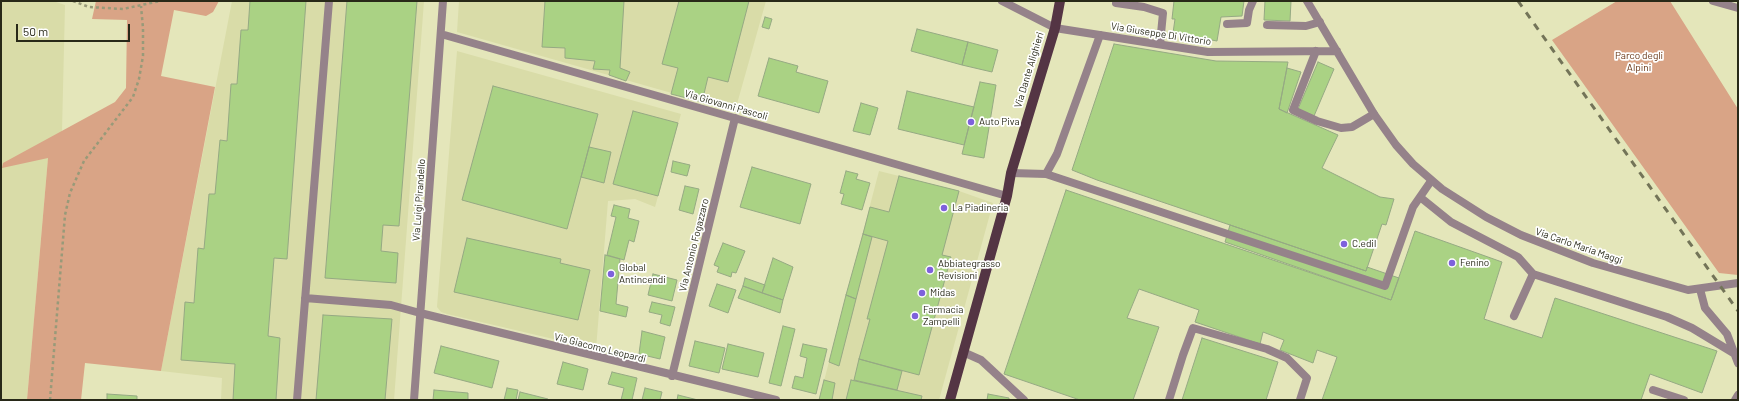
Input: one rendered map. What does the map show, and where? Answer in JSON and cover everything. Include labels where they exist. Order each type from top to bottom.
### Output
[{"type":"main road","name":"Via Dante Alighieri","points":[[950,400],[962,352],[1007,196],[1011,173],[1055,28],[1060,1]]},
{"type":"street","points":[[297,400],[329,1]]},
{"type":"street","name":"Via Luigi Pirandello","points":[[414,400],[443,1]]},
{"type":"street","name":"Via Giuseppe Di Vittorio","points":[[1002,1],[1055,28],[1208,52],[1337,51]]},
{"type":"street","points":[[1227,24],[1247,23],[1253,1]]},
{"type":"street","name":"Via Carlo Maria Maggi","points":[[1307,1],[1374,114],[1396,145],[1431,181],[1486,217],[1520,235],[1562,252],[1688,290],[1738,283]]},
{"type":"street","points":[[1718,2],[1738,8]]},
{"type":"street","points":[[1116,3],[1144,7],[1163,13],[1160,44]]},
{"type":"street","points":[[1267,25],[1306,26],[1320,22]]},
{"type":"street","name":"Via Giovanni Pascoli","points":[[441,34],[1007,196]]},
{"type":"street","points":[[1046,174],[1057,154],[1100,35]]},
{"type":"street","points":[[1316,52],[1293,110],[1318,121],[1341,128],[1352,128],[1374,114]]},
{"type":"street","name":"Via Antonio Fogazzaro","points":[[672,376],[735,118]]},
{"type":"street","points":[[1011,173],[1046,174],[1385,286],[1413,207],[1431,181]]},
{"type":"street","points":[[1420,197],[1451,222],[1518,257],[1534,274],[1667,317],[1692,328],[1735,354]]},
{"type":"street","points":[[1514,316],[1534,274]]},
{"type":"street","points":[[1700,289],[1705,308],[1727,334],[1738,362]]},
{"type":"street","name":"Via Giacomo Leopardi","points":[[305,298],[391,305],[672,376],[776,400]]},
{"type":"street","points":[[1169,400],[1193,328],[1267,349],[1286,358],[1307,378],[1300,400]]},
{"type":"street","points":[[962,352],[981,360],[1024,400]]},
{"type":"street","points":[[1653,390],[1684,400]]},
{"type":"street","points":[[1735,400],[1738,396]]},
{"type":"path","points":[[73,1],[89,7],[123,9],[160,1]]},
{"type":"path","points":[[50,400],[65,215],[70,192],[84,162],[133,97],[139,79],[143,56],[141,6]]},
{"type":"shaded area","points":[[1,1],[53,1],[65,5],[62,131],[48,158],[27,400],[1,400]]},
{"type":"shaded area","points":[[232,1],[424,1],[394,400],[221,400],[222,378],[161,371]]},
{"type":"shaded area","points":[[459,1],[766,1],[735,111],[457,32]]},
{"type":"shaded area","points":[[457,51],[681,114],[655,207],[635,199],[608,201],[596,349],[447,314],[441,312],[437,307]]},
{"type":"shaded area","points":[[879,171],[959,191],[993,203],[939,400],[819,400]]},
{"type":"green space","points":[[96,1],[219,1],[213,12],[206,16],[174,10],[161,76],[215,87],[161,371],[85,363],[81,400],[27,400],[48,158],[2,168],[3,163],[115,102],[126,88],[127,20],[92,19]]},
{"type":"green space","name":"Parco degli Alpini","points":[[1617,1],[1670,1],[1738,109],[1738,275],[1719,273],[1552,40]]},
{"type":"building","points":[[250,1],[306,1],[287,259],[274,258],[268,336],[280,338],[276,400],[233,400],[235,364],[181,360],[185,302],[194,303],[198,248],[204,249],[209,194],[215,194],[220,140],[227,141],[231,84],[237,84],[241,30],[248,30]]},
{"type":"building","points":[[347,1],[417,1],[399,226],[383,225],[381,251],[398,253],[396,283],[325,278]]},
{"type":"building","points":[[545,1],[624,1],[620,68],[630,72],[626,81],[609,75],[610,70],[593,69],[595,61],[565,58],[565,48],[542,47]]},
{"type":"building","points":[[679,1],[749,1],[728,82],[708,77],[702,102],[671,94],[678,68],[662,64]]},
{"type":"building","points":[[1174,1],[1244,1],[1242,16],[1221,17],[1217,41],[1173,33],[1175,19],[1172,19]]},
{"type":"building","points":[[1265,1],[1291,1],[1290,21],[1264,20]]},
{"type":"building","points":[[765,17],[772,19],[769,29],[762,27]]},
{"type":"building","points":[[917,29],[968,42],[962,65],[911,51]]},
{"type":"building","points":[[968,42],[998,50],[992,72],[962,65]]},
{"type":"building","points":[[1114,44],[1216,61],[1288,62],[1279,109],[1338,135],[1322,168],[1380,197],[1394,199],[1386,225],[1382,224],[1366,271],[1097,180],[1072,170]]},
{"type":"building","points":[[769,58],[798,66],[796,72],[828,81],[819,113],[758,96]]},
{"type":"building","points":[[1318,62],[1334,69],[1314,116],[1298,109]]},
{"type":"building","points":[[1287,68],[1301,72],[1287,113],[1279,109]]},
{"type":"building","points":[[980,82],[996,85],[984,158],[962,154]]},
{"type":"building","points":[[493,86],[598,114],[567,229],[462,200]]},
{"type":"building","points":[[907,91],[974,107],[964,145],[898,129]]},
{"type":"building","points":[[861,103],[878,108],[870,135],[853,131]]},
{"type":"building","points":[[633,111],[678,123],[658,196],[613,184]]},
{"type":"building","points":[[589,147],[611,152],[604,183],[581,177]]},
{"type":"building","points":[[673,161],[690,165],[687,176],[671,172]]},
{"type":"building","points":[[752,167],[811,184],[800,224],[740,207]]},
{"type":"building","points":[[846,171],[858,174],[856,179],[870,183],[862,210],[841,204],[844,194],[840,193]]},
{"type":"building","points":[[899,176],[959,191],[942,255],[951,257],[919,375],[859,359],[870,319],[867,319],[888,241],[863,234],[870,207],[889,212]]},
{"type":"building","points":[[685,186],[699,189],[693,214],[679,210]]},
{"type":"building","points":[[1066,190],[1391,300],[1415,231],[1502,262],[1484,319],[1542,338],[1555,298],[1717,351],[1702,393],[1650,374],[1641,400],[1322,400],[1337,357],[1317,350],[1313,363],[1280,350],[1284,340],[1263,332],[1260,344],[1195,322],[1199,310],[1139,289],[1127,318],[1159,327],[1133,400],[1080,400],[1004,374]]},
{"type":"building","points":[[614,205],[630,209],[628,218],[639,221],[634,242],[629,240],[624,260],[607,255],[616,217],[611,216]]},
{"type":"building","points":[[1230,225],[1366,271],[1367,267],[1399,278],[1391,300],[1225,242]]},
{"type":"building","points":[[863,234],[872,237],[856,299],[846,295]]},
{"type":"building","points":[[467,238],[561,259],[560,263],[590,270],[578,320],[454,292]]},
{"type":"building","points":[[723,243],[745,251],[736,273],[732,272],[731,277],[717,272],[719,267],[714,265]]},
{"type":"building","name":"Global Antincendi","points":[[605,255],[620,259],[616,304],[628,307],[626,317],[600,311]]},
{"type":"building","points":[[773,258],[793,267],[783,300],[762,293]]},
{"type":"building","points":[[653,274],[677,280],[672,301],[648,295]]},
{"type":"building","points":[[745,278],[765,285],[762,293],[743,286]]},
{"type":"building","points":[[717,284],[736,290],[728,313],[709,306]]},
{"type":"building","points":[[743,286],[783,300],[780,313],[738,298]]},
{"type":"building","points":[[846,295],[856,299],[839,366],[829,362]]},
{"type":"building","points":[[652,302],[675,307],[670,326],[660,323],[662,315],[649,312]]},
{"type":"building","points":[[323,315],[392,319],[385,400],[316,400]]},
{"type":"building","points":[[783,326],[795,329],[781,386],[769,383]]},
{"type":"building","points":[[642,331],[665,337],[660,359],[639,354]]},
{"type":"building","points":[[1202,338],[1278,362],[1266,400],[1182,400]]},
{"type":"building","points":[[695,341],[725,348],[719,373],[689,366]]},
{"type":"building","points":[[728,344],[764,353],[758,377],[722,369]]},
{"type":"building","points":[[803,344],[827,349],[816,394],[792,388],[795,376],[803,378],[807,358],[800,356]]},
{"type":"building","points":[[441,346],[499,361],[492,388],[434,373]]},
{"type":"building","points":[[859,359],[902,371],[897,390],[854,380]]},
{"type":"building","points":[[563,362],[588,369],[583,390],[557,384]]},
{"type":"building","points":[[612,372],[637,378],[632,400],[621,400],[624,388],[608,384]]},
{"type":"building","points":[[824,380],[835,383],[832,400],[819,400]]},
{"type":"building","points":[[851,380],[922,396],[921,400],[846,400]]},
{"type":"building","points":[[507,388],[518,390],[516,400],[504,400]]},
{"type":"building","points":[[645,388],[662,392],[660,400],[642,400]]},
{"type":"building","points":[[434,390],[468,393],[468,400],[433,400]]},
{"type":"building","points":[[520,392],[548,399],[548,400],[518,400]]},
{"type":"building","points":[[107,394],[137,396],[137,400],[107,400]]},
{"type":"building","points":[[988,394],[1009,398],[1009,400],[987,400]]},
{"type":"building","points":[[678,395],[698,400],[677,400]]},
{"type":"railway","points":[[1518,1],[1738,311]]},
{"type":"place","name":"Auto Piva","points":[[971,122]]},
{"type":"place","name":"La Piadineria","points":[[944,208]]},
{"type":"place","name":"C.edil","points":[[1344,244]]},
{"type":"place","name":"Fenino","points":[[1452,263]]},
{"type":"place","name":"Abbiategrasso Revisioni","points":[[930,270]]},
{"type":"place","name":"Global Antincendi","points":[[611,274]]},
{"type":"place","name":"Midas","points":[[922,293]]},
{"type":"place","name":"Farmacia Zampelli","points":[[915,316]]}]
